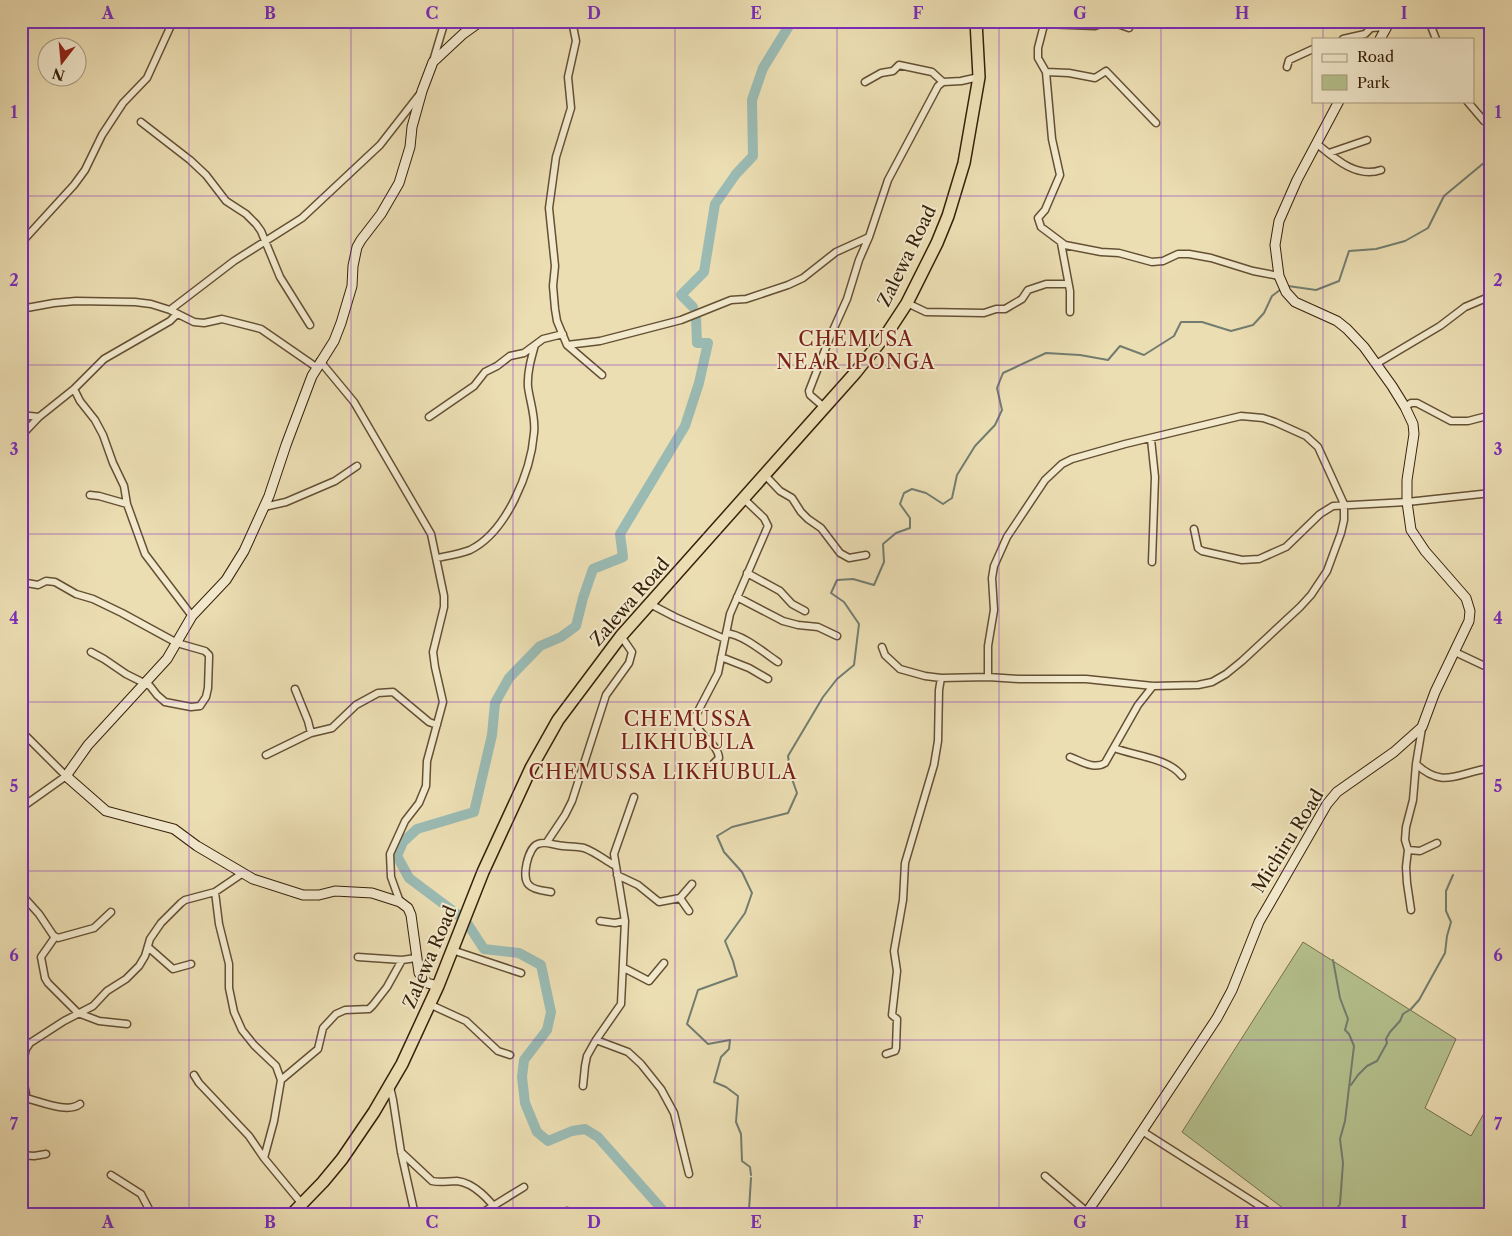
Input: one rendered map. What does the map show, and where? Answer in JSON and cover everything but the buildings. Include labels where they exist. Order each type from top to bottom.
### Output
[{"type":"highway","name":"Zalewa Road","points":[[291,1215],[342,1159],[390,1087],[414,1040],[438,986],[483,872],[531,768],[558,720],[621,636],[824,408],[888,332],[907,303],[937,243],[956,189],[970,136],[979,77],[976,21]]},
{"type":"street","points":[[21,243],[82,175],[102,135],[123,104],[147,78],[173,21]]},
{"type":"street","points":[[21,808],[66,776],[88,746],[167,659],[192,616],[226,580],[235,566],[264,507],[318,364],[334,340],[352,286],[354,260],[359,243],[381,214],[399,183],[410,147],[412,127],[422,91],[444,21]]},
{"type":"street","points":[[432,62],[462,34],[481,21]]},
{"type":"street","points":[[572,21],[576,41],[568,77],[571,108],[556,157],[548,211],[555,266],[553,286],[557,321],[568,345],[602,375]]},
{"type":"street","points":[[1360,21],[1371,28]]},
{"type":"street","points":[[1429,21],[1436,38]]},
{"type":"street","points":[[1129,28],[1109,22],[1095,26],[1045,23],[1038,54],[1046,72],[1052,138],[1060,175],[1038,222],[1041,228],[1061,243],[1101,252],[1120,253],[1152,262],[1163,261],[1178,254],[1189,254],[1279,276]]},
{"type":"street","points":[[1347,38],[1365,34],[1371,28],[1388,24]]},
{"type":"street","points":[[1381,38],[1388,24]]},
{"type":"street","points":[[1287,67],[1289,60],[1312,49]]},
{"type":"street","points":[[865,82],[881,73],[893,71],[899,65],[932,72],[943,82]]},
{"type":"street","points":[[1046,72],[1069,73],[1095,78],[1106,71],[1156,123]]},
{"type":"street","points":[[824,408],[810,395],[809,390],[830,337],[842,314],[888,180],[938,86],[943,82],[961,82],[979,77]]},
{"type":"street","points":[[170,310],[234,261],[302,218],[380,145],[422,91]]},
{"type":"street","name":"Michiru Road","points":[[1086,1213],[1217,1018],[1232,990],[1259,922],[1327,804],[1337,792],[1394,752],[1422,727],[1435,692],[1469,621],[1469,605],[1466,598],[1417,541],[1411,530],[1407,502],[1407,480],[1414,434],[1413,424],[1405,407],[1364,347],[1342,324],[1290,299],[1279,276],[1275,245],[1279,221],[1316,143],[1338,102]]},
{"type":"street","points":[[1468,102],[1484,121]]},
{"type":"street","points":[[141,122],[198,167],[226,201],[250,217],[261,232],[280,277],[310,325]]},
{"type":"street","points":[[1329,153],[1367,140]]},
{"type":"street","points":[[1316,143],[1340,162],[1357,170],[1375,172],[1380,170]]},
{"type":"street","points":[[568,345],[600,341],[678,321],[731,300],[746,299],[788,285],[803,278],[836,252],[869,237]]},
{"type":"street","points":[[1061,243],[1068,284],[1070,312]]},
{"type":"street","points":[[907,303],[926,312],[984,314],[996,309],[1005,309],[1022,299],[1028,290],[1046,284],[1068,284]]},
{"type":"street","points":[[1376,364],[1440,326],[1465,307],[1491,296]]},
{"type":"street","points":[[21,309],[54,303],[99,301],[142,303],[170,310],[199,323],[222,319],[260,329],[318,364],[354,402],[431,534],[437,558],[444,608],[434,652],[435,667],[443,702],[427,761],[426,786],[423,796],[405,820],[390,854],[392,877],[400,902]]},
{"type":"street","points":[[21,436],[38,417],[74,389],[112,354],[170,321],[177,314]]},
{"type":"street","points":[[429,417],[474,386],[485,372],[510,356],[524,352],[535,346],[542,339],[563,334]]},
{"type":"street","points":[[437,558],[470,550],[490,536],[506,516],[528,463],[534,432],[528,376],[535,346]]},
{"type":"street","points":[[74,389],[103,435],[124,486],[127,504],[145,554],[192,616]]},
{"type":"street","points":[[1405,407],[1411,402],[1417,403],[1451,421],[1468,421],[1491,415]]},
{"type":"street","points":[[21,415],[38,417]]},
{"type":"street","points":[[882,646],[885,655],[900,669],[941,678],[1086,679],[1152,686],[1198,686],[1219,678],[1242,661],[1300,607],[1321,582],[1327,571],[1341,533],[1344,520],[1344,504],[1318,447],[1306,436],[1275,422],[1263,418],[1241,416],[1072,459],[1055,470],[1044,480],[1007,537],[993,573],[994,610],[988,646],[988,677]]},
{"type":"street","points":[[1151,439],[1155,478],[1152,562]]},
{"type":"street","points":[[264,507],[286,502],[335,482],[357,466]]},
{"type":"street","points":[[764,474],[780,491],[792,498],[804,515],[821,528],[840,553],[849,558],[866,555]]},
{"type":"street","points":[[1194,529],[1198,548],[1202,551],[1242,560],[1259,559],[1286,547],[1327,508],[1344,504],[1407,502],[1491,493]]},
{"type":"street","points":[[90,495],[127,504]]},
{"type":"street","points":[[712,764],[719,758],[717,750],[697,726],[695,720],[718,673],[730,614],[768,526],[764,518],[743,498]]},
{"type":"street","points":[[747,573],[780,591],[792,604],[805,611]]},
{"type":"street","points":[[21,582],[38,585],[46,582],[55,582],[76,594],[93,599],[122,613],[177,643],[205,651],[209,655],[208,691],[201,705],[191,707],[165,702],[146,684],[91,652]]},
{"type":"street","points":[[737,597],[783,620],[798,625],[818,627],[837,636]]},
{"type":"street","points":[[650,604],[675,617],[725,636],[733,634],[778,662]]},
{"type":"street","points":[[547,842],[572,801],[606,695],[629,663],[632,652],[621,636]]},
{"type":"street","points":[[1455,652],[1491,669]]},
{"type":"street","points":[[721,657],[749,668],[768,679]]},
{"type":"street","points":[[886,1054],[896,1051],[897,1020],[892,1015],[897,971],[894,950],[903,900],[905,863],[934,765],[938,740],[941,678]]},
{"type":"street","points":[[1070,757],[1094,766],[1100,766],[1109,759],[1138,705],[1152,686]]},
{"type":"street","points":[[295,689],[308,721],[311,734]]},
{"type":"street","points":[[266,756],[311,734],[332,728],[356,705],[378,692],[393,692],[429,722],[437,725]]},
{"type":"street","points":[[1410,910],[1406,883],[1408,850],[1405,840],[1406,827],[1414,800],[1416,764],[1422,727]]},
{"type":"street","points":[[21,731],[66,776],[106,811],[174,829],[197,846],[253,879],[302,895],[319,895],[335,892],[372,893],[400,902],[408,908],[411,914],[419,974],[426,983],[438,986]]},
{"type":"street","points":[[1114,748],[1174,768],[1182,776]]},
{"type":"street","points":[[1416,764],[1425,772],[1444,779],[1491,768]]},
{"type":"street","points":[[583,1086],[587,1056],[621,1004],[625,921],[614,865],[614,854],[634,797]]},
{"type":"street","points":[[551,892],[530,886],[527,882],[526,867],[533,846],[547,842],[558,846],[584,848],[614,865]]},
{"type":"street","points":[[1408,850],[1420,851],[1437,843]]},
{"type":"street","points":[[21,1111],[25,1098],[22,1065],[26,1049],[30,1043],[97,1003],[107,991],[126,979],[139,966],[150,939],[161,923],[181,903],[185,900],[215,892],[243,873]]},
{"type":"street","points":[[617,875],[638,885],[659,902],[680,898],[692,884]]},
{"type":"street","points":[[215,892],[218,924],[229,964],[229,988],[234,1012],[242,1030],[254,1045],[276,1066],[281,1080],[274,1121],[264,1158]]},
{"type":"street","points":[[21,894],[55,937],[60,938],[94,928],[111,912]]},
{"type":"street","points":[[680,898],[689,911]]},
{"type":"street","points":[[600,921],[610,923],[625,921]]},
{"type":"street","points":[[55,937],[40,957],[45,978],[78,1013],[99,1021],[127,1024]]},
{"type":"street","points":[[148,947],[173,969],[191,964]]},
{"type":"street","points":[[452,950],[521,973]]},
{"type":"street","points":[[358,957],[402,960],[416,958]]},
{"type":"street","points":[[281,1080],[318,1049],[323,1028],[336,1014],[345,1010],[369,1009],[374,1005],[387,987],[402,960]]},
{"type":"street","points":[[624,968],[649,981],[664,963]]},
{"type":"street","points":[[429,1004],[466,1021],[494,1048],[510,1055]]},
{"type":"street","points":[[596,1040],[628,1052],[662,1089],[674,1113],[689,1174]]},
{"type":"street","points":[[21,1044],[30,1043]]},
{"type":"street","points":[[194,1075],[199,1083],[249,1136],[264,1158],[302,1204]]},
{"type":"street","points":[[390,1087],[401,1152],[415,1215]]},
{"type":"street","points":[[25,1098],[73,1109],[80,1104]]},
{"type":"street","points":[[1142,1130],[1274,1215]]},
{"type":"street","points":[[401,1152],[436,1182],[469,1184],[493,1205],[501,1215]]},
{"type":"street","points":[[21,1155],[34,1156],[46,1154]]},
{"type":"street","points":[[111,1175],[141,1194],[152,1215]]},
{"type":"street","points":[[1045,1176],[1086,1213]]},
{"type":"street","points":[[485,1210],[524,1187]]},
{"type":"street","points":[[560,1215],[567,1211],[572,1215]]},
{"type":"green space","points":[[1303,942],[1456,1039],[1425,1108],[1471,1136],[1491,1101],[1491,1215],[1292,1215],[1182,1132]]},
{"type":"waterway","points":[[693,307],[681,295],[704,272],[715,204],[736,174],[753,156],[752,100],[763,68],[792,21]]},
{"type":"waterway","points":[[1288,286],[1316,290],[1339,281],[1349,251],[1376,249],[1405,241],[1428,228],[1444,196],[1491,157]]},
{"type":"waterway","points":[[751,1175],[750,1167],[742,1161],[741,1134],[736,1122],[738,1096],[726,1087],[714,1082],[721,1057],[729,1049],[730,1040],[708,1044],[687,1024],[698,990],[737,976],[725,941],[745,913],[752,893],[742,872],[724,852],[717,836],[732,827],[788,813],[797,793],[791,776],[788,756],[823,697],[837,679],[854,665],[859,624],[844,602],[831,593],[837,580],[853,579],[874,585],[884,562],[883,544],[896,533],[910,528],[910,518],[900,504],[904,493],[912,489],[926,493],[943,504],[952,498],[957,475],[975,446],[995,425],[1002,410],[997,388],[1003,373],[1046,353],[1080,355],[1108,360],[1120,346],[1144,355],[1174,336],[1181,322],[1202,322],[1231,331],[1253,325],[1264,313],[1272,296],[1280,290]]},
{"type":"waterway","points":[[667,1215],[598,1137],[585,1129],[572,1131],[548,1141],[537,1132],[525,1103],[522,1077],[524,1060],[547,1030],[551,1012],[541,965],[519,953],[484,949],[465,920],[409,878],[397,856],[403,842],[417,829],[474,812],[492,735],[495,703],[509,678],[540,646],[561,637],[576,626],[593,569],[623,557],[620,534],[685,426],[699,383],[708,343],[697,343],[696,317]]},
{"type":"waterway","points":[[1351,1085],[1367,1066],[1377,1061],[1387,1043],[1386,1039],[1390,1032],[1400,1021],[1403,1014],[1411,1009],[1419,1000],[1445,953],[1451,922],[1446,911],[1446,891],[1453,875]]},
{"type":"waterway","points":[[1333,960],[1340,998],[1348,1019],[1345,1030],[1349,1034],[1354,1046],[1345,1121],[1340,1139],[1343,1163],[1340,1204],[1333,1215]]},
{"type":"waterway","points":[[746,1215],[749,1210],[751,1178]]},
{"type":"district","name":"CHEMUSA NEAR IPONGA","points":[[856,350]]},
{"type":"district","name":"CHEMUSSA LIKHUBULA","points":[[688,730]]},
{"type":"district","name":"CHEMUSSA LIKHUBULA","points":[[663,772]]}]
